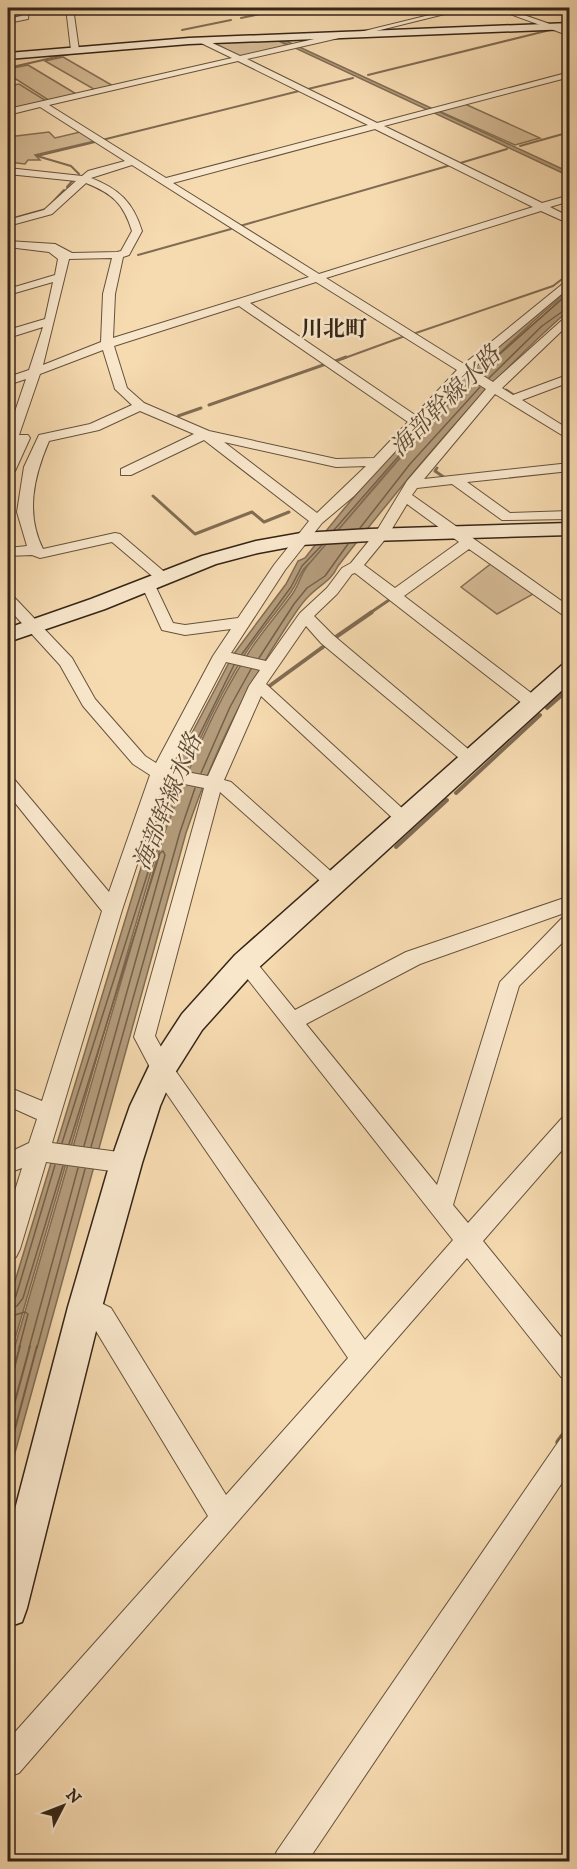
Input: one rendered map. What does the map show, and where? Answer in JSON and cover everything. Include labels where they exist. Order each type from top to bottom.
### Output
[{"type":"street","points":[[8,21],[25,17],[25,8]]},
{"type":"street","points":[[69,8],[75,50]]},
{"type":"street","points":[[352,35],[465,8]]},
{"type":"street","points":[[498,8],[570,34]]},
{"type":"street","points":[[8,56],[204,41],[570,26]]},
{"type":"street","points":[[8,112],[336,36]]},
{"type":"street","points":[[204,41],[570,221]]},
{"type":"street","points":[[164,182],[570,74]]},
{"type":"street","points":[[41,104],[570,436]]},
{"type":"street","points":[[11,220],[48,212],[83,178],[96,171],[133,162]]},
{"type":"street","points":[[8,171],[83,178],[109,189],[131,213],[137,231],[125,254],[118,255],[70,256],[52,246],[8,242]]},
{"type":"street","points":[[8,381],[107,344],[570,198]]},
{"type":"street","points":[[8,242],[52,249],[63,258],[21,443],[8,471]]},
{"type":"street","points":[[8,256],[37,248]]},
{"type":"street","points":[[118,255],[109,294],[107,344],[121,388],[140,406],[205,434],[336,463],[379,462]]},
{"type":"street","points":[[8,292],[60,276]]},
{"type":"street","points":[[8,1249],[42,1152],[48,1114],[112,910],[163,773],[222,656],[243,622],[317,520],[379,462],[466,371],[570,281]]},
{"type":"street","points":[[241,302],[416,422]]},
{"type":"street","points":[[363,1359],[162,1068],[144,1037],[210,782],[265,667],[305,616],[332,591],[347,572],[356,566],[408,490],[491,388],[570,316]]},
{"type":"street","points":[[8,334],[50,321]]},
{"type":"street","points":[[8,449],[39,371]]},
{"type":"street","points":[[512,400],[570,378]]},
{"type":"street","points":[[21,443],[94,428],[140,406]]},
{"type":"street","points":[[126,472],[205,434]]},
{"type":"street","points":[[205,434],[317,520]]},
{"type":"street","points":[[44,438],[31,467],[24,512],[35,550],[40,554],[115,537],[156,581],[167,627],[185,630],[243,622]]},
{"type":"street","points":[[408,490],[457,481],[570,467]]},
{"type":"street","points":[[457,481],[507,517],[570,515]]},
{"type":"street","points":[[408,490],[462,537],[570,615]]},
{"type":"street","points":[[8,635],[209,560],[256,546],[301,539],[376,535],[462,537],[570,528]]},
{"type":"street","points":[[394,596],[462,537]]},
{"type":"street","points":[[8,552],[35,550]]},
{"type":"street","points":[[356,566],[533,703]]},
{"type":"street","points":[[8,598],[66,662],[89,702],[139,760],[163,773],[225,786],[335,883]]},
{"type":"street","points":[[305,616],[327,639],[471,759]]},
{"type":"street","points":[[222,656],[265,667]]},
{"type":"street","points":[[8,1608],[85,1307],[112,1161],[145,1106],[162,1068],[192,1022],[245,963],[570,670]]},
{"type":"street","points":[[257,686],[267,692],[405,819]]},
{"type":"street","points":[[8,783],[112,910]]},
{"type":"street","points":[[292,1021],[413,958],[570,903]]},
{"type":"street","points":[[441,1208],[510,982],[570,922]]},
{"type":"street","points":[[245,963],[570,1368]]},
{"type":"street","points":[[8,1096],[48,1114]]},
{"type":"street","points":[[8,1762],[570,1125]]},
{"type":"street","points":[[8,1163],[42,1152],[112,1161]]},
{"type":"street","points":[[85,1307],[102,1317],[223,1516]]},
{"type":"street","points":[[288,1862],[570,1447]]},
{"type":"shaded area","points":[[276,40],[290,46],[240,57],[212,42]]},
{"type":"shaded area","points":[[63,57],[115,87],[97,91],[45,61]]},
{"type":"shaded area","points":[[28,65],[78,95],[50,101],[8,74],[8,69]]},
{"type":"shaded area","points":[[19,84],[48,102],[12,109],[8,107],[8,86]]},
{"type":"shaded area","points":[[465,104],[540,138],[515,145],[439,111]]},
{"type":"shaded area","points":[[49,132],[55,138],[80,132],[95,141],[35,155],[40,160],[28,160],[25,164],[8,162],[8,137]]},
{"type":"shaded area","points":[[492,563],[535,593],[497,614],[461,587]]},
{"type":"water","points":[[282,39],[569,172],[569,176],[278,40]]},
{"type":"water","name":"海部幹線水路","points":[[569,284],[569,290],[467,385],[404,453],[314,560],[309,563],[291,592],[247,651],[221,695],[190,763],[162,834],[8,1363],[8,1304],[151,835],[181,754],[233,655],[286,584],[298,561],[305,558],[365,484],[429,414],[497,347]]},
{"type":"water","points":[[569,292],[569,310],[476,401],[392,498],[326,582],[301,605],[256,675],[230,725],[186,833],[8,1478],[8,1370],[164,834],[212,718],[249,652],[293,593],[308,565],[432,421],[481,371]]},
{"type":"waterway","points":[[21,8],[21,17]]},
{"type":"waterway","points":[[241,18],[289,8]]},
{"type":"waterway","points":[[182,30],[231,20]]},
{"type":"waterway","points":[[368,75],[550,30]]},
{"type":"waterway","points":[[8,68],[78,52]]},
{"type":"waterway","points":[[308,89],[353,78]]},
{"type":"waterway","points":[[102,140],[299,91]]},
{"type":"waterway","points":[[520,146],[570,132]]},
{"type":"waterway","points":[[79,174],[71,166],[37,156],[95,142]]},
{"type":"waterway","points":[[457,164],[507,149]]},
{"type":"waterway","points":[[240,226],[451,165]]},
{"type":"waterway","points":[[67,187],[74,179]]},
{"type":"waterway","points":[[17,217],[46,209],[64,190]]},
{"type":"waterway","points":[[138,255],[231,229]]},
{"type":"waterway","points":[[413,334],[553,286],[570,273]]},
{"type":"waterway","points":[[342,359],[405,336]]},
{"type":"waterway","points":[[333,362],[346,357]]},
{"type":"waterway","points":[[209,405],[326,364]]},
{"type":"waterway","points":[[506,390],[515,396]]},
{"type":"waterway","points":[[178,416],[201,408]]},
{"type":"waterway","points":[[8,462],[11,453]]},
{"type":"waterway","points":[[437,468],[435,471],[445,478]]},
{"type":"waterway","points":[[153,496],[195,534],[252,512],[264,522],[289,512]]},
{"type":"waterway","points":[[370,613],[392,598]]},
{"type":"waterway","points":[[333,639],[372,612]]},
{"type":"waterway","points":[[268,687],[327,644]]},
{"type":"waterway","points":[[547,708],[570,688]]},
{"type":"waterway","points":[[456,793],[540,715]]},
{"type":"waterway","points":[[396,847],[447,800]]},
{"type":"waterway","points":[[559,1442],[570,1427]]},
{"type":"district","name":"川北町","points":[[334,328]]}]
